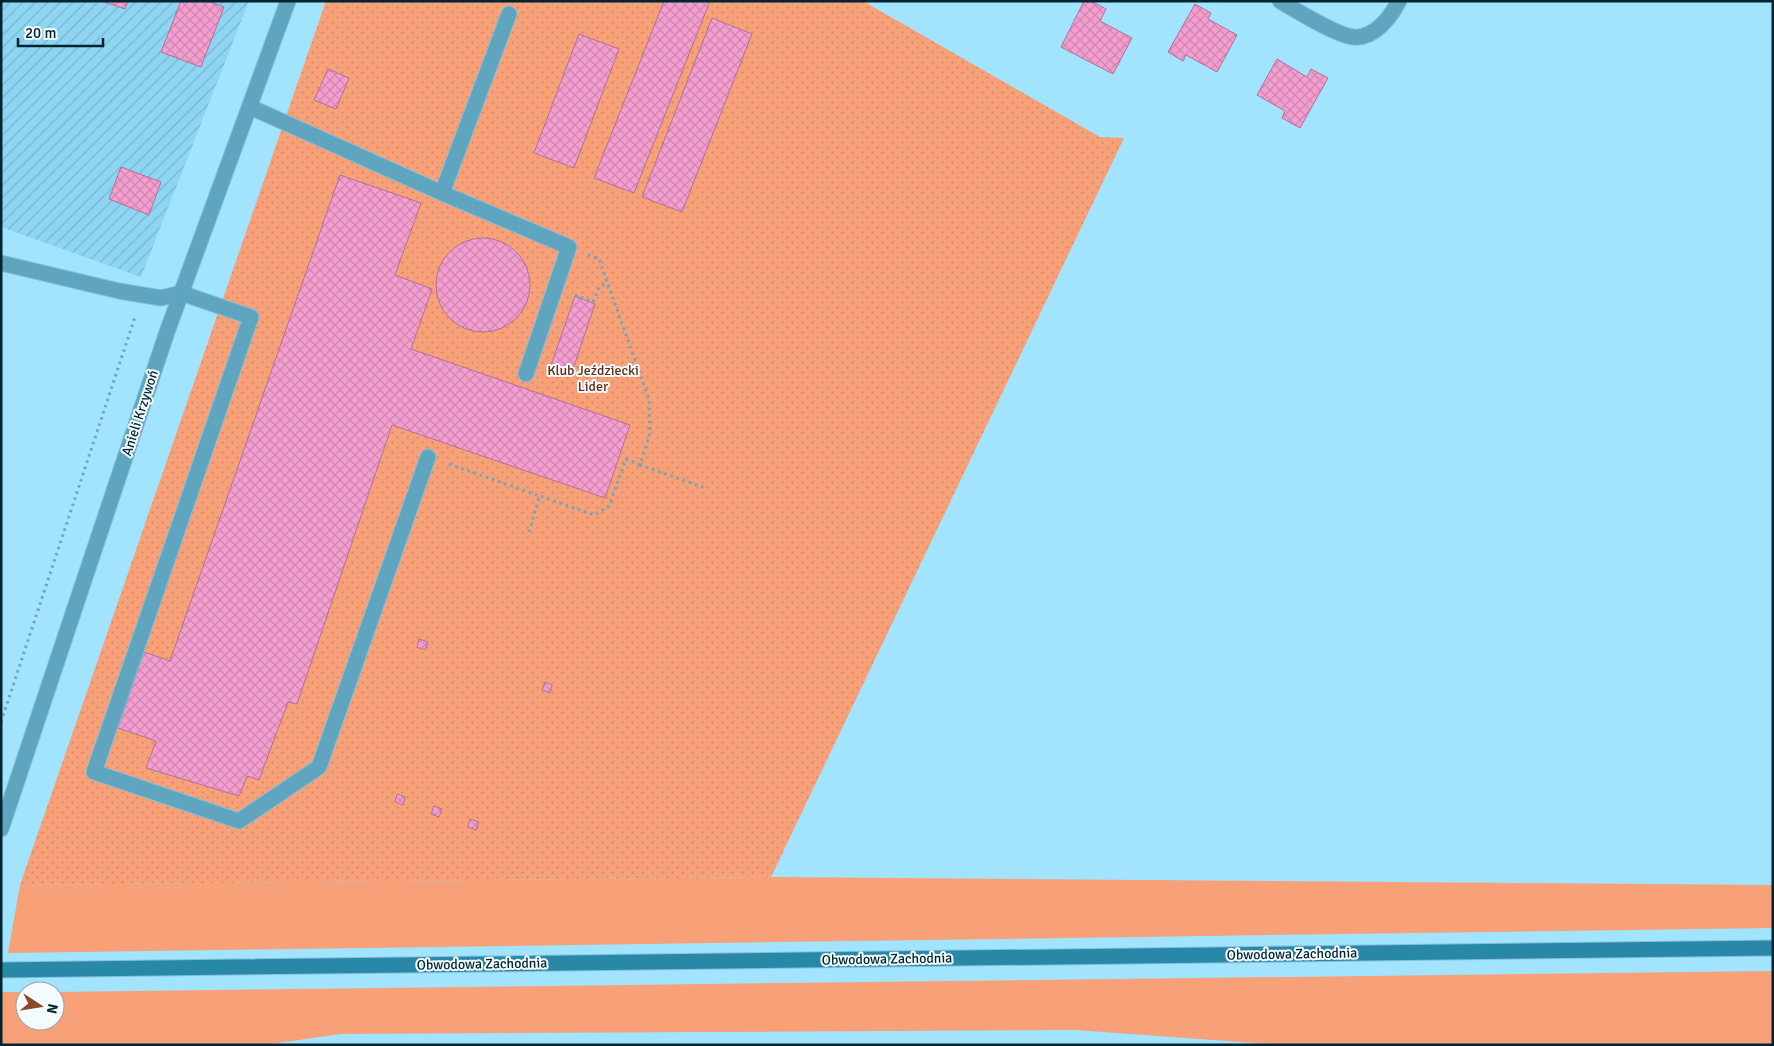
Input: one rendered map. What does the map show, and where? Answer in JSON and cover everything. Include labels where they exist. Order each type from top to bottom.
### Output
[{"type":"main road","name":"Obwodowa Zachodnia","points":[[1,970],[1773,948]]},
{"type":"street","name":"Anieli Krzywoń","points":[[1,829],[167,332],[288,1]]},
{"type":"street","points":[[1280,1],[1331,29],[1353,37],[1372,33],[1392,15],[1399,1]]},
{"type":"street","points":[[442,193],[509,14]]},
{"type":"street","points":[[250,107],[442,193],[569,247],[526,374]]},
{"type":"street","points":[[1,263],[119,291],[161,298],[181,293],[250,317],[94,772],[239,821],[319,767],[428,457]]},
{"type":"path","points":[[569,247],[599,259],[606,284],[648,399],[650,433],[640,464]]},
{"type":"path","points":[[555,289],[593,302],[598,287],[606,284]]},
{"type":"path","points":[[1,722],[137,312]]},
{"type":"path","points":[[428,457],[594,515],[609,506],[626,459],[706,488]]},
{"type":"path","points":[[529,532],[540,495]]},
{"type":"shaded area","points":[[1,1],[249,1],[141,277],[1,227]]},
{"type":"green space","name":"Klub Jeździecki Lider","points":[[326,1],[863,1],[1100,137],[1124,138],[771,877],[20,885]]},
{"type":"green space","points":[[771,877],[1773,885],[1773,928],[8,953],[20,885]]},
{"type":"green space","points":[[1773,971],[1773,1045],[1283,1045],[1075,1030],[341,1034],[263,1045],[1,1045],[1,992],[15,992],[15,1031],[65,1031],[65,992]]},
{"type":"building","points":[[102,1],[128,1],[125,9]]},
{"type":"building","points":[[181,1],[208,1],[224,7],[201,67],[161,52]]},
{"type":"building","points":[[664,1],[710,1],[634,193],[594,178]]},
{"type":"building","points":[[1084,1],[1091,1],[1106,9],[1100,21],[1132,38],[1113,74],[1061,47]]},
{"type":"building","points":[[1195,4],[1211,13],[1208,19],[1237,35],[1217,72],[1186,55],[1183,61],[1168,52]]},
{"type":"building","points":[[712,18],[752,34],[682,212],[642,197]]},
{"type":"building","points":[[579,34],[619,49],[574,168],[534,153]]},
{"type":"building","points":[[1277,59],[1307,77],[1311,69],[1328,78],[1300,128],[1282,118],[1285,111],[1257,95]]},
{"type":"building","points":[[328,69],[349,78],[336,109],[314,100]]},
{"type":"building","points":[[121,167],[161,182],[149,215],[109,199]]},
{"type":"building","points":[[340,175],[421,203],[395,275],[432,289],[411,349],[630,425],[605,498],[392,425],[297,704],[288,702],[259,780],[247,776],[239,796],[146,768],[156,741],[118,728],[144,652],[170,661]]},
{"type":"building","points":[[483,238],[501,242],[516,252],[526,267],[530,285],[526,303],[516,318],[501,328],[483,332],[465,328],[450,318],[440,303],[436,285],[440,267],[450,252],[465,242]]},
{"type":"building","points":[[575,296],[595,304],[571,375],[550,368]]},
{"type":"building","points":[[419,639],[428,642],[425,650],[417,647]]},
{"type":"building","points":[[545,682],[552,685],[550,693],[542,690]]},
{"type":"building","points":[[397,794],[405,797],[403,805],[395,802]]},
{"type":"building","points":[[434,806],[442,809],[439,817],[431,814]]},
{"type":"building","points":[[470,819],[479,822],[476,830],[468,827]]}]
